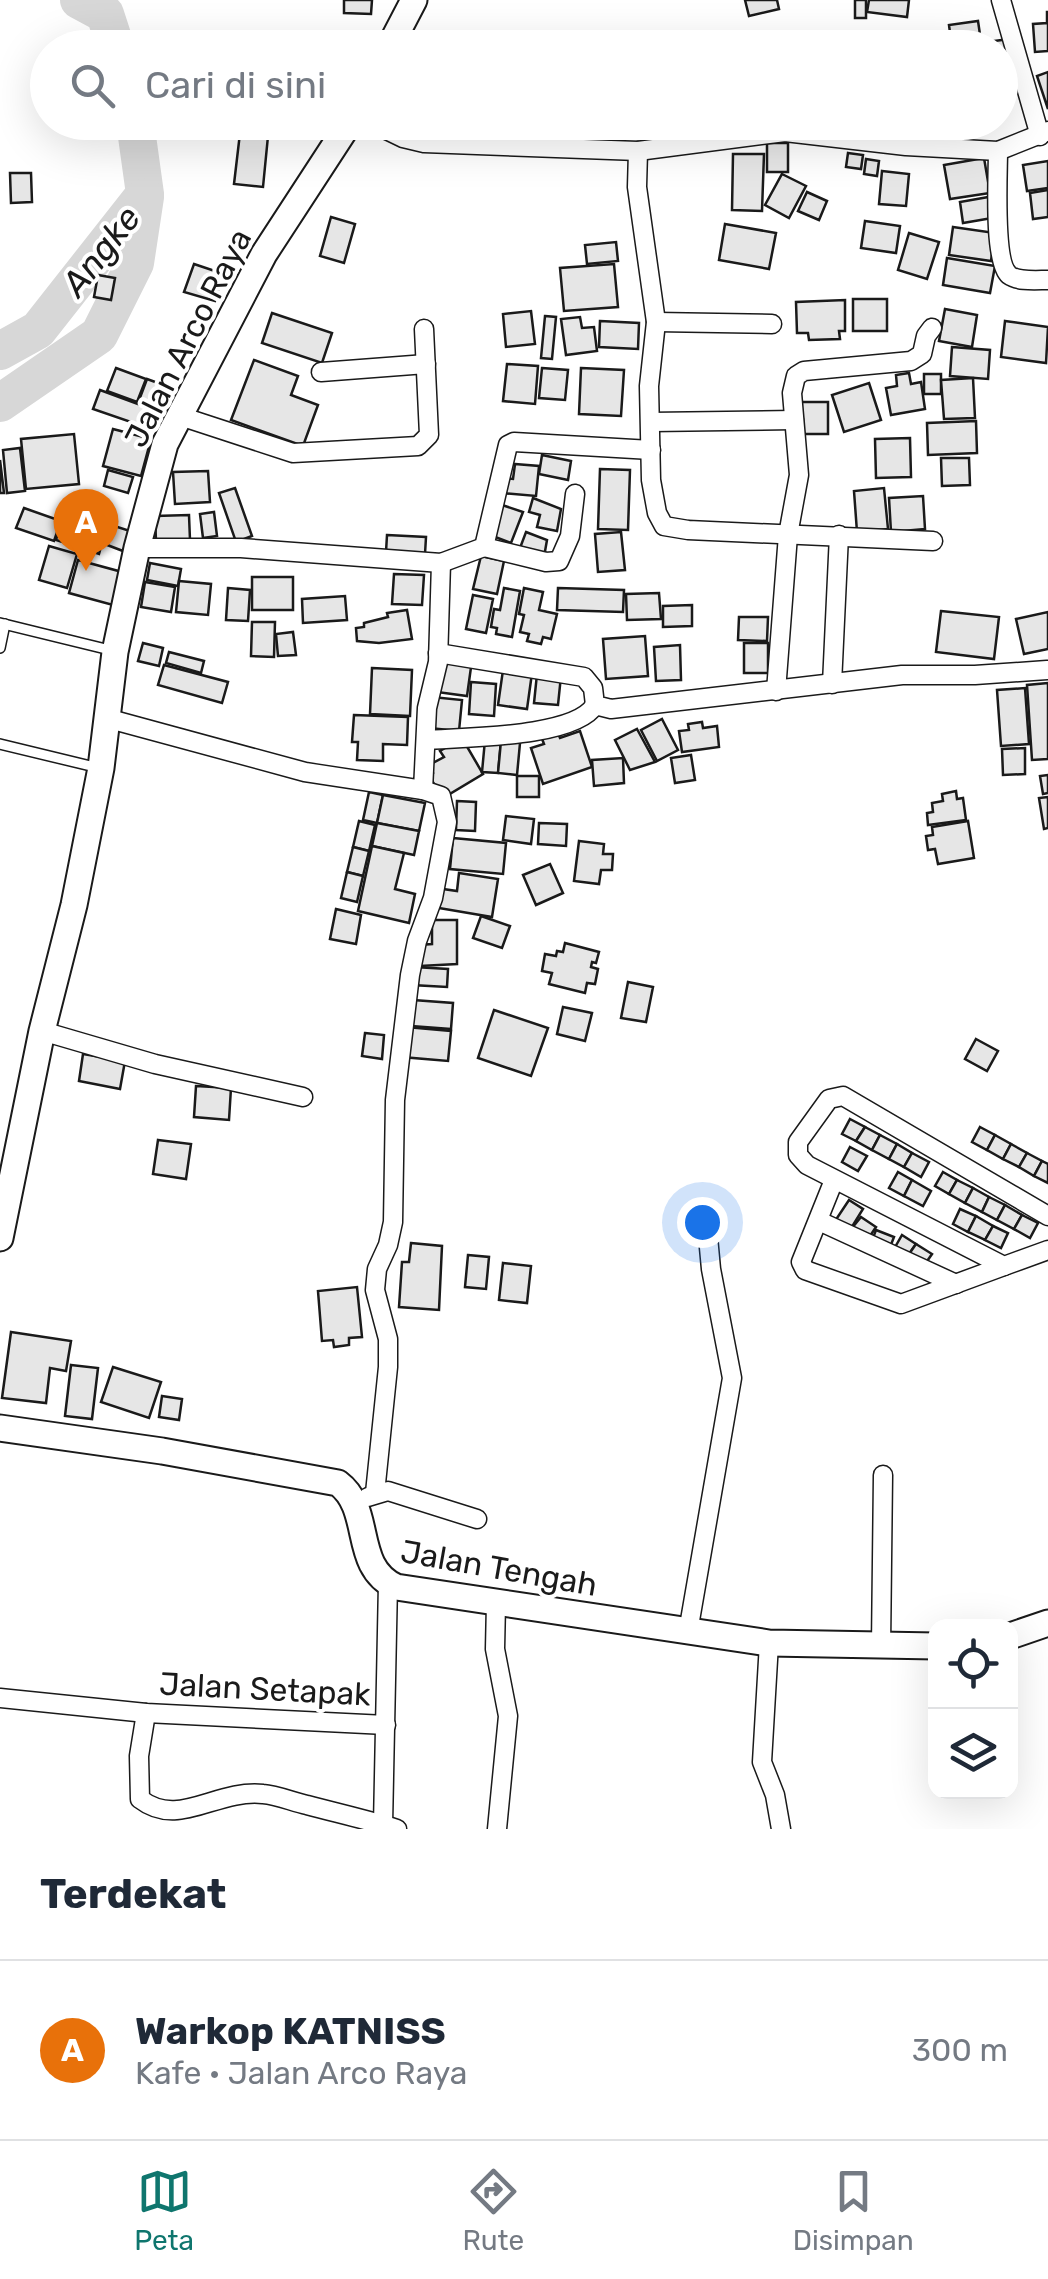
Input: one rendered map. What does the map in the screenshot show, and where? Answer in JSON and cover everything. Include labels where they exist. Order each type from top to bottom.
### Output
[{"type":"main road","points":[[398,30],[414,0]]},
{"type":"main road","name":"Jalan Arco Raya","points":[[0,1234],[42,1031],[74,905],[101,768],[115,652],[165,444],[264,254],[338,140]]},
{"type":"main road","points":[[0,1428],[162,1451],[338,1483],[365,1498]]},
{"type":"main road","name":"Jalan Tengah","points":[[365,1498],[372,1566],[388,1583],[770,1643],[928,1646]]},
{"type":"main road","points":[[1018,1633],[1048,1623]]},
{"type":"street","points":[[1002,0],[1011,30]]},
{"type":"street","points":[[856,140],[998,151],[1044,134],[1018,51]]},
{"type":"street","points":[[411,140],[638,151],[724,140]]},
{"type":"street","points":[[638,151],[637,188],[656,322],[649,386],[653,496],[664,526],[933,541]]},
{"type":"street","points":[[998,151],[1003,266],[1009,275],[1019,279],[1048,280]]},
{"type":"street","points":[[656,322],[772,324]]},
{"type":"street","points":[[776,692],[788,535],[799,475],[792,393],[796,376],[804,371],[911,361],[922,354],[932,328]]},
{"type":"street","points":[[180,416],[293,454],[418,446],[430,435],[424,329]]},
{"type":"street","points":[[321,372],[426,364]]},
{"type":"street","points":[[652,422],[794,420]]},
{"type":"street","points":[[484,546],[508,445],[650,450]]},
{"type":"street","points":[[137,548],[240,548],[440,563],[484,546],[546,562],[560,561],[570,536],[575,494]]},
{"type":"street","points":[[832,684],[839,534]]},
{"type":"street","points":[[423,790],[429,693],[438,652],[440,563]]},
{"type":"street","points":[[426,740],[564,725],[590,714],[595,705],[593,688],[584,677],[438,652]]},
{"type":"street","points":[[595,705],[610,708],[776,692],[902,675],[1047,670]]},
{"type":"street","points":[[106,718],[305,772],[441,796],[447,822],[433,898],[417,941],[410,976],[395,1100],[393,1222],[376,1279],[378,1310],[388,1339],[388,1367],[365,1498],[402,1494],[477,1519]]},
{"type":"street","points":[[42,1031],[155,1064],[303,1097]]},
{"type":"street","points":[[1004,1266],[807,1166],[798,1155],[798,1142],[828,1099],[843,1096],[1048,1216]]},
{"type":"street","points":[[834,1180],[801,1262],[805,1270],[900,1304],[1048,1250]]},
{"type":"street","points":[[819,1221],[956,1284]]},
{"type":"street","points":[[688,1632],[732,1378],[711,1269],[707,1226]]},
{"type":"street","points":[[881,1647],[883,1475]]},
{"type":"street","name":"Jalan Setapak","points":[[0,1698],[146,1713],[386,1725],[388,1583]]},
{"type":"street","points":[[496,1603],[495,1648],[508,1716],[496,1829]]},
{"type":"street","points":[[770,1643],[762,1762],[776,1794],[781,1829]]},
{"type":"street","points":[[146,1713],[139,1756],[140,1799],[158,1819],[172,1824],[185,1822],[235,1797],[262,1794],[390,1827],[386,1725]]},
{"type":"lane","points":[[0,648],[2,624],[115,652]]},
{"type":"lane","points":[[0,744],[101,768]]},
{"type":"building","points":[[344,0],[372,0],[371,14],[344,13]]},
{"type":"building","points":[[745,0],[777,0],[779,9],[749,16]]},
{"type":"building","points":[[855,0],[866,0],[866,18],[855,18]]},
{"type":"building","points":[[869,0],[909,0],[907,17],[867,12]]},
{"type":"building","points":[[1047,12],[1048,51],[1035,52],[1033,24],[1047,23]]},
{"type":"building","points":[[978,21],[979,30],[950,30],[949,25]]},
{"type":"building","points":[[1048,72],[1048,109],[1037,76]]},
{"type":"building","points":[[239,140],[268,140],[263,187],[234,184]]},
{"type":"building","points":[[767,143],[788,143],[788,172],[767,172]]},
{"type":"building","points":[[848,153],[863,155],[861,169],[846,167]]},
{"type":"building","points":[[733,154],[764,154],[762,211],[732,210]]},
{"type":"building","points":[[984,158],[990,193],[950,199],[944,165]]},
{"type":"building","points":[[866,159],[879,161],[877,176],[864,174]]},
{"type":"building","points":[[1048,161],[1048,188],[1027,191],[1023,165]]},
{"type":"building","points":[[882,171],[909,174],[906,206],[879,204]]},
{"type":"building","points":[[10,173],[31,173],[32,202],[11,203]]},
{"type":"building","points":[[782,174],[806,186],[789,218],[765,205]]},
{"type":"building","points":[[1048,190],[1048,217],[1033,219],[1030,193]]},
{"type":"building","points":[[807,192],[827,201],[819,220],[798,211]]},
{"type":"building","points":[[994,196],[998,217],[963,223],[960,202]]},
{"type":"building","points":[[331,217],[355,224],[344,263],[320,256]]},
{"type":"building","points":[[865,221],[900,226],[896,253],[861,248]]},
{"type":"building","points":[[725,224],[776,233],[769,269],[719,260]]},
{"type":"building","points":[[953,227],[995,233],[991,261],[949,255]]},
{"type":"building","points":[[909,233],[939,242],[927,279],[898,270]]},
{"type":"building","points":[[616,242],[618,261],[587,264],[585,245]]},
{"type":"building","points":[[947,258],[995,266],[990,293],[943,285]]},
{"type":"building","points":[[194,264],[224,274],[215,301],[184,292]]},
{"type":"building","points":[[614,264],[618,307],[564,311],[560,268]]},
{"type":"building","points":[[98,275],[115,278],[111,300],[94,297]]},
{"type":"building","points":[[853,299],[887,299],[887,331],[853,331]]},
{"type":"building","points":[[845,300],[845,331],[839,331],[840,339],[809,340],[808,333],[797,333],[796,302]]},
{"type":"building","points":[[945,309],[977,315],[972,347],[939,341]]},
{"type":"building","points":[[531,311],[535,344],[506,347],[503,314]]},
{"type":"building","points":[[272,313],[332,333],[322,363],[262,343]]},
{"type":"building","points":[[545,316],[556,317],[552,359],[541,358]]},
{"type":"building","points":[[580,317],[582,328],[594,327],[597,351],[566,355],[561,319]]},
{"type":"building","points":[[600,321],[639,323],[638,349],[599,347]]},
{"type":"building","points":[[1005,321],[1048,327],[1046,363],[1001,357]]},
{"type":"building","points":[[952,347],[990,350],[988,379],[950,376]]},
{"type":"building","points":[[254,360],[298,376],[291,395],[318,405],[303,446],[231,420]]},
{"type":"building","points":[[507,364],[538,366],[535,404],[503,401]]},
{"type":"building","points":[[116,368],[146,379],[137,402],[107,391]]},
{"type":"building","points":[[542,368],[568,370],[565,400],[539,398]]},
{"type":"building","points":[[581,368],[624,370],[621,416],[579,414]]},
{"type":"building","points":[[909,373],[911,384],[921,382],[925,409],[891,415],[886,388],[897,386],[896,375]]},
{"type":"building","points":[[924,374],[941,374],[941,394],[924,394]]},
{"type":"building","points":[[973,378],[975,418],[944,419],[941,380]]},
{"type":"building","points":[[147,379],[169,387],[161,411],[138,403]]},
{"type":"building","points":[[869,383],[881,420],[844,432],[832,395]]},
{"type":"building","points":[[100,390],[157,411],[151,429],[93,409]]},
{"type":"building","points":[[799,402],[828,402],[828,434],[799,434]]},
{"type":"building","points":[[976,421],[977,453],[928,455],[927,423]]},
{"type":"building","points":[[113,429],[151,439],[141,476],[103,466]]},
{"type":"building","points":[[74,434],[79,484],[26,489],[21,439]]},
{"type":"building","points":[[910,438],[911,477],[876,478],[875,439]]},
{"type":"building","points":[[20,448],[25,491],[7,493],[3,450]]},
{"type":"building","points":[[542,455],[571,461],[568,480],[539,474]]},
{"type":"building","points":[[941,458],[969,458],[970,485],[942,486]]},
{"type":"building","points":[[0,460],[4,493],[0,493]]},
{"type":"building","points":[[515,464],[539,466],[536,496],[501,493],[503,478],[513,479]]},
{"type":"building","points":[[600,469],[630,470],[628,530],[598,529]]},
{"type":"building","points":[[108,470],[133,477],[128,493],[104,486]]},
{"type":"building","points":[[208,471],[210,502],[175,504],[173,472]]},
{"type":"building","points":[[235,488],[252,536],[236,542],[219,493]]},
{"type":"building","points":[[884,488],[888,529],[857,532],[854,491]]},
{"type":"building","points":[[923,496],[925,529],[891,532],[889,498]]},
{"type":"building","points":[[533,498],[561,509],[557,531],[537,527],[540,515],[529,512]]},
{"type":"building","points":[[502,505],[523,512],[511,543],[490,535]]},
{"type":"building","points":[[24,508],[61,521],[54,541],[16,528]]},
{"type":"building","points":[[65,510],[130,531],[123,551],[102,543],[99,554],[56,540]]},
{"type":"building","points":[[214,512],[217,536],[203,538],[200,514]]},
{"type":"building","points":[[189,515],[190,540],[156,541],[155,516]]},
{"type":"building","points":[[526,532],[547,540],[544,557],[520,548]]},
{"type":"building","points":[[621,532],[625,570],[598,572],[595,534]]},
{"type":"building","points":[[387,535],[426,537],[425,554],[386,552]]},
{"type":"building","points":[[49,546],[77,554],[67,588],[39,580]]},
{"type":"building","points":[[481,556],[504,561],[497,594],[473,589]]},
{"type":"building","points":[[78,560],[122,572],[113,605],[69,593]]},
{"type":"building","points":[[150,563],[181,569],[178,586],[147,580]]},
{"type":"building","points":[[394,574],[424,575],[422,605],[392,604]]},
{"type":"building","points":[[252,577],[293,577],[293,610],[252,610]]},
{"type":"building","points":[[179,581],[211,584],[208,615],[176,612]]},
{"type":"building","points":[[145,582],[175,587],[171,612],[141,607]]},
{"type":"building","points":[[228,588],[250,590],[248,621],[226,620]]},
{"type":"building","points":[[504,588],[520,591],[512,637],[496,634],[497,628],[491,627],[494,609],[500,610]]},
{"type":"building","points":[[524,588],[543,592],[539,610],[557,614],[551,639],[543,637],[541,644],[527,641],[529,634],[520,632]]},
{"type":"building","points":[[558,588],[624,590],[623,612],[557,610]]},
{"type":"building","points":[[659,593],[661,619],[627,620],[626,594]]},
{"type":"building","points":[[473,595],[493,599],[486,633],[466,629]]},
{"type":"building","points":[[345,596],[347,620],[303,623],[302,599]]},
{"type":"building","points":[[692,605],[692,626],[663,627],[663,606]]},
{"type":"building","points":[[407,610],[412,639],[357,641],[356,628],[364,627],[364,623]]},
{"type":"building","points":[[941,611],[999,617],[994,659],[936,652]]},
{"type":"building","points":[[1048,612],[1048,649],[1024,654],[1016,619]]},
{"type":"building","points":[[739,617],[768,617],[767,641],[738,640]]},
{"type":"building","points":[[252,622],[275,622],[274,657],[251,656]]},
{"type":"building","points":[[293,632],[296,655],[278,656],[276,634]]},
{"type":"building","points":[[645,636],[648,676],[606,679],[603,639]]},
{"type":"building","points":[[143,643],[163,648],[159,666],[138,661]]},
{"type":"building","points":[[744,643],[768,643],[768,673],[744,673]]},
{"type":"building","points":[[680,645],[681,680],[656,681],[654,647]]},
{"type":"building","points":[[169,652],[204,661],[201,673],[166,663]]},
{"type":"building","points":[[442,657],[472,660],[467,696],[437,692]]},
{"type":"building","points":[[164,665],[228,682],[222,703],[158,685]]},
{"type":"building","points":[[372,668],[412,670],[410,716],[370,714]]},
{"type":"building","points":[[503,670],[532,673],[527,709],[498,705]]},
{"type":"building","points":[[537,674],[561,676],[558,705],[534,703]]},
{"type":"building","points":[[471,682],[496,684],[494,716],[469,714]]},
{"type":"building","points":[[1048,683],[1048,759],[1032,760],[1027,685]]},
{"type":"building","points":[[1025,688],[1029,744],[1001,746],[997,690]]},
{"type":"building","points":[[432,697],[462,700],[459,731],[429,728]]},
{"type":"building","points":[[354,715],[408,717],[407,745],[383,744],[383,761],[357,760],[358,742],[352,742]]},
{"type":"building","points":[[662,719],[678,750],[657,761],[641,730]]},
{"type":"building","points":[[702,722],[703,728],[717,726],[719,747],[682,752],[679,731],[689,730],[688,724]]},
{"type":"building","points":[[637,729],[655,762],[630,770],[615,740]]},
{"type":"building","points":[[557,731],[560,738],[580,731],[592,767],[543,784],[531,748],[544,744],[541,736]]},
{"type":"building","points":[[462,738],[483,774],[443,798],[429,776],[433,773],[429,765],[444,757],[440,751]]},
{"type":"building","points":[[485,740],[501,741],[498,773],[482,772]]},
{"type":"building","points":[[501,741],[520,743],[517,775],[498,773]]},
{"type":"building","points":[[1025,748],[1025,774],[1003,775],[1002,749]]},
{"type":"building","points":[[691,755],[695,780],[675,783],[671,758]]},
{"type":"building","points":[[623,758],[624,783],[594,786],[592,760]]},
{"type":"building","points":[[1048,775],[1048,793],[1043,794],[1040,776]]},
{"type":"building","points":[[517,776],[539,776],[539,797],[517,797]]},
{"type":"building","points":[[956,791],[957,799],[963,798],[966,820],[928,825],[927,813],[933,812],[932,803],[943,801],[942,794]]},
{"type":"building","points":[[369,792],[383,795],[377,823],[363,820]]},
{"type":"building","points":[[383,795],[425,803],[419,831],[377,823]]},
{"type":"building","points":[[1048,797],[1048,828],[1044,829],[1039,798]]},
{"type":"building","points":[[457,801],[476,802],[475,831],[456,830]]},
{"type":"building","points":[[506,816],[534,819],[531,844],[503,840]]},
{"type":"building","points":[[359,821],[375,825],[369,851],[353,847]]},
{"type":"building","points":[[968,821],[974,858],[938,864],[935,849],[928,850],[926,836],[933,835],[932,827]]},
{"type":"building","points":[[377,823],[419,831],[414,855],[372,846]]},
{"type":"building","points":[[539,823],[567,824],[566,846],[538,844]]},
{"type":"building","points":[[453,838],[506,843],[503,874],[450,869]]},
{"type":"building","points":[[579,841],[604,844],[603,854],[613,854],[612,870],[601,870],[599,884],[574,881]]},
{"type":"building","points":[[372,846],[404,853],[395,889],[415,894],[409,923],[358,911]]},
{"type":"building","points":[[353,847],[369,851],[363,876],[347,872]]},
{"type":"building","points":[[550,864],[563,893],[536,905],[523,875]]},
{"type":"building","points":[[347,872],[363,876],[357,902],[341,898]]},
{"type":"building","points":[[459,873],[498,879],[492,917],[433,907],[436,888],[457,891]]},
{"type":"building","points":[[336,909],[361,915],[356,944],[330,939]]},
{"type":"building","points":[[481,916],[510,926],[502,948],[473,938]]},
{"type":"building","points":[[432,920],[457,920],[457,964],[420,966],[419,945],[432,944]]},
{"type":"building","points":[[565,943],[599,952],[591,967],[598,969],[595,984],[587,983],[585,993],[549,984],[552,973],[542,971],[545,954],[556,956],[557,951],[563,952]]},
{"type":"building","points":[[414,967],[448,969],[447,987],[412,985]]},
{"type":"building","points":[[628,982],[653,987],[646,1022],[621,1018]]},
{"type":"building","points":[[413,1000],[453,1003],[451,1029],[411,1026]]},
{"type":"building","points":[[563,1007],[592,1013],[585,1041],[557,1034]]},
{"type":"building","points":[[494,1010],[548,1028],[531,1076],[478,1058]]},
{"type":"building","points":[[406,1027],[451,1031],[448,1061],[402,1057]]},
{"type":"building","points":[[365,1033],[384,1035],[382,1059],[362,1056]]},
{"type":"building","points":[[976,1039],[998,1051],[987,1071],[965,1059]]},
{"type":"building","points":[[83,1054],[125,1061],[120,1089],[79,1081]]},
{"type":"building","points":[[196,1086],[231,1088],[229,1120],[194,1117]]},
{"type":"building","points":[[850,1119],[865,1127],[856,1141],[842,1134]]},
{"type":"building","points":[[865,1127],[880,1135],[872,1150],[856,1141]]},
{"type":"building","points":[[980,1127],[995,1135],[987,1150],[972,1142]]},
{"type":"building","points":[[880,1135],[897,1144],[889,1159],[872,1150]]},
{"type":"building","points":[[995,1135],[1011,1144],[1003,1159],[987,1150]]},
{"type":"building","points":[[158,1140],[191,1144],[186,1179],[153,1174]]},
{"type":"building","points":[[897,1144],[912,1153],[904,1167],[889,1159]]},
{"type":"building","points":[[1011,1144],[1027,1153],[1019,1167],[1003,1159]]},
{"type":"building","points":[[850,1147],[867,1156],[858,1171],[842,1162]]},
{"type":"building","points":[[912,1153],[929,1162],[921,1177],[904,1167]]},
{"type":"building","points":[[1027,1153],[1042,1161],[1034,1176],[1019,1167]]},
{"type":"building","points":[[1042,1161],[1048,1164],[1048,1183],[1034,1176]]},
{"type":"building","points":[[898,1172],[912,1180],[904,1196],[889,1188]]},
{"type":"building","points":[[943,1172],[957,1180],[949,1194],[935,1186]]},
{"type":"building","points":[[912,1180],[931,1191],[923,1206],[904,1196]]},
{"type":"building","points":[[957,1180],[973,1188],[965,1203],[949,1194]]},
{"type":"building","points":[[973,1188],[989,1197],[982,1212],[965,1203]]},
{"type":"building","points":[[989,1197],[1005,1205],[997,1220],[982,1212]]},
{"type":"building","points":[[849,1200],[863,1209],[850,1230],[835,1221]]},
{"type":"building","points":[[1005,1205],[1022,1215],[1014,1229],[997,1220]]},
{"type":"building","points":[[960,1209],[976,1216],[968,1232],[953,1224]]},
{"type":"building","points":[[1022,1215],[1038,1223],[1030,1238],[1014,1229]]},
{"type":"building","points":[[976,1216],[993,1226],[985,1240],[968,1232]]},
{"type":"building","points":[[861,1217],[876,1227],[868,1239],[852,1228]]},
{"type":"building","points":[[993,1226],[1008,1233],[1001,1248],[985,1240]]},
{"type":"building","points":[[876,1230],[894,1237],[889,1250],[871,1243]]},
{"type":"building","points":[[902,1235],[916,1244],[907,1257],[894,1249]]},
{"type":"building","points":[[411,1243],[442,1246],[439,1310],[399,1307],[402,1262],[409,1262]]},
{"type":"building","points":[[916,1244],[932,1254],[923,1267],[907,1257]]},
{"type":"building","points":[[468,1255],[489,1257],[486,1289],[465,1287]]},
{"type":"building","points":[[503,1263],[531,1266],[527,1303],[499,1300]]},
{"type":"building","points":[[357,1287],[362,1337],[349,1338],[349,1345],[334,1347],[333,1340],[322,1341],[318,1291]]},
{"type":"building","points":[[11,1332],[71,1341],[66,1371],[50,1368],[46,1403],[2,1398]]},
{"type":"building","points":[[71,1365],[98,1368],[92,1419],[65,1416]]},
{"type":"building","points":[[113,1367],[161,1382],[149,1418],[101,1402]]},
{"type":"building","points":[[162,1396],[182,1399],[179,1420],[159,1417]]},
{"type":"waterway","name":"Angke","points":[[79,0],[105,14],[110,30]]},
{"type":"waterway","name":"Angke","points":[[0,351],[38,330],[145,194],[138,140]]},
{"type":"waterway","points":[[0,403],[99,335],[135,263],[145,197]]},
{"type":"place","name":"Warkop KATNISS","points":[[86,571]]}]
